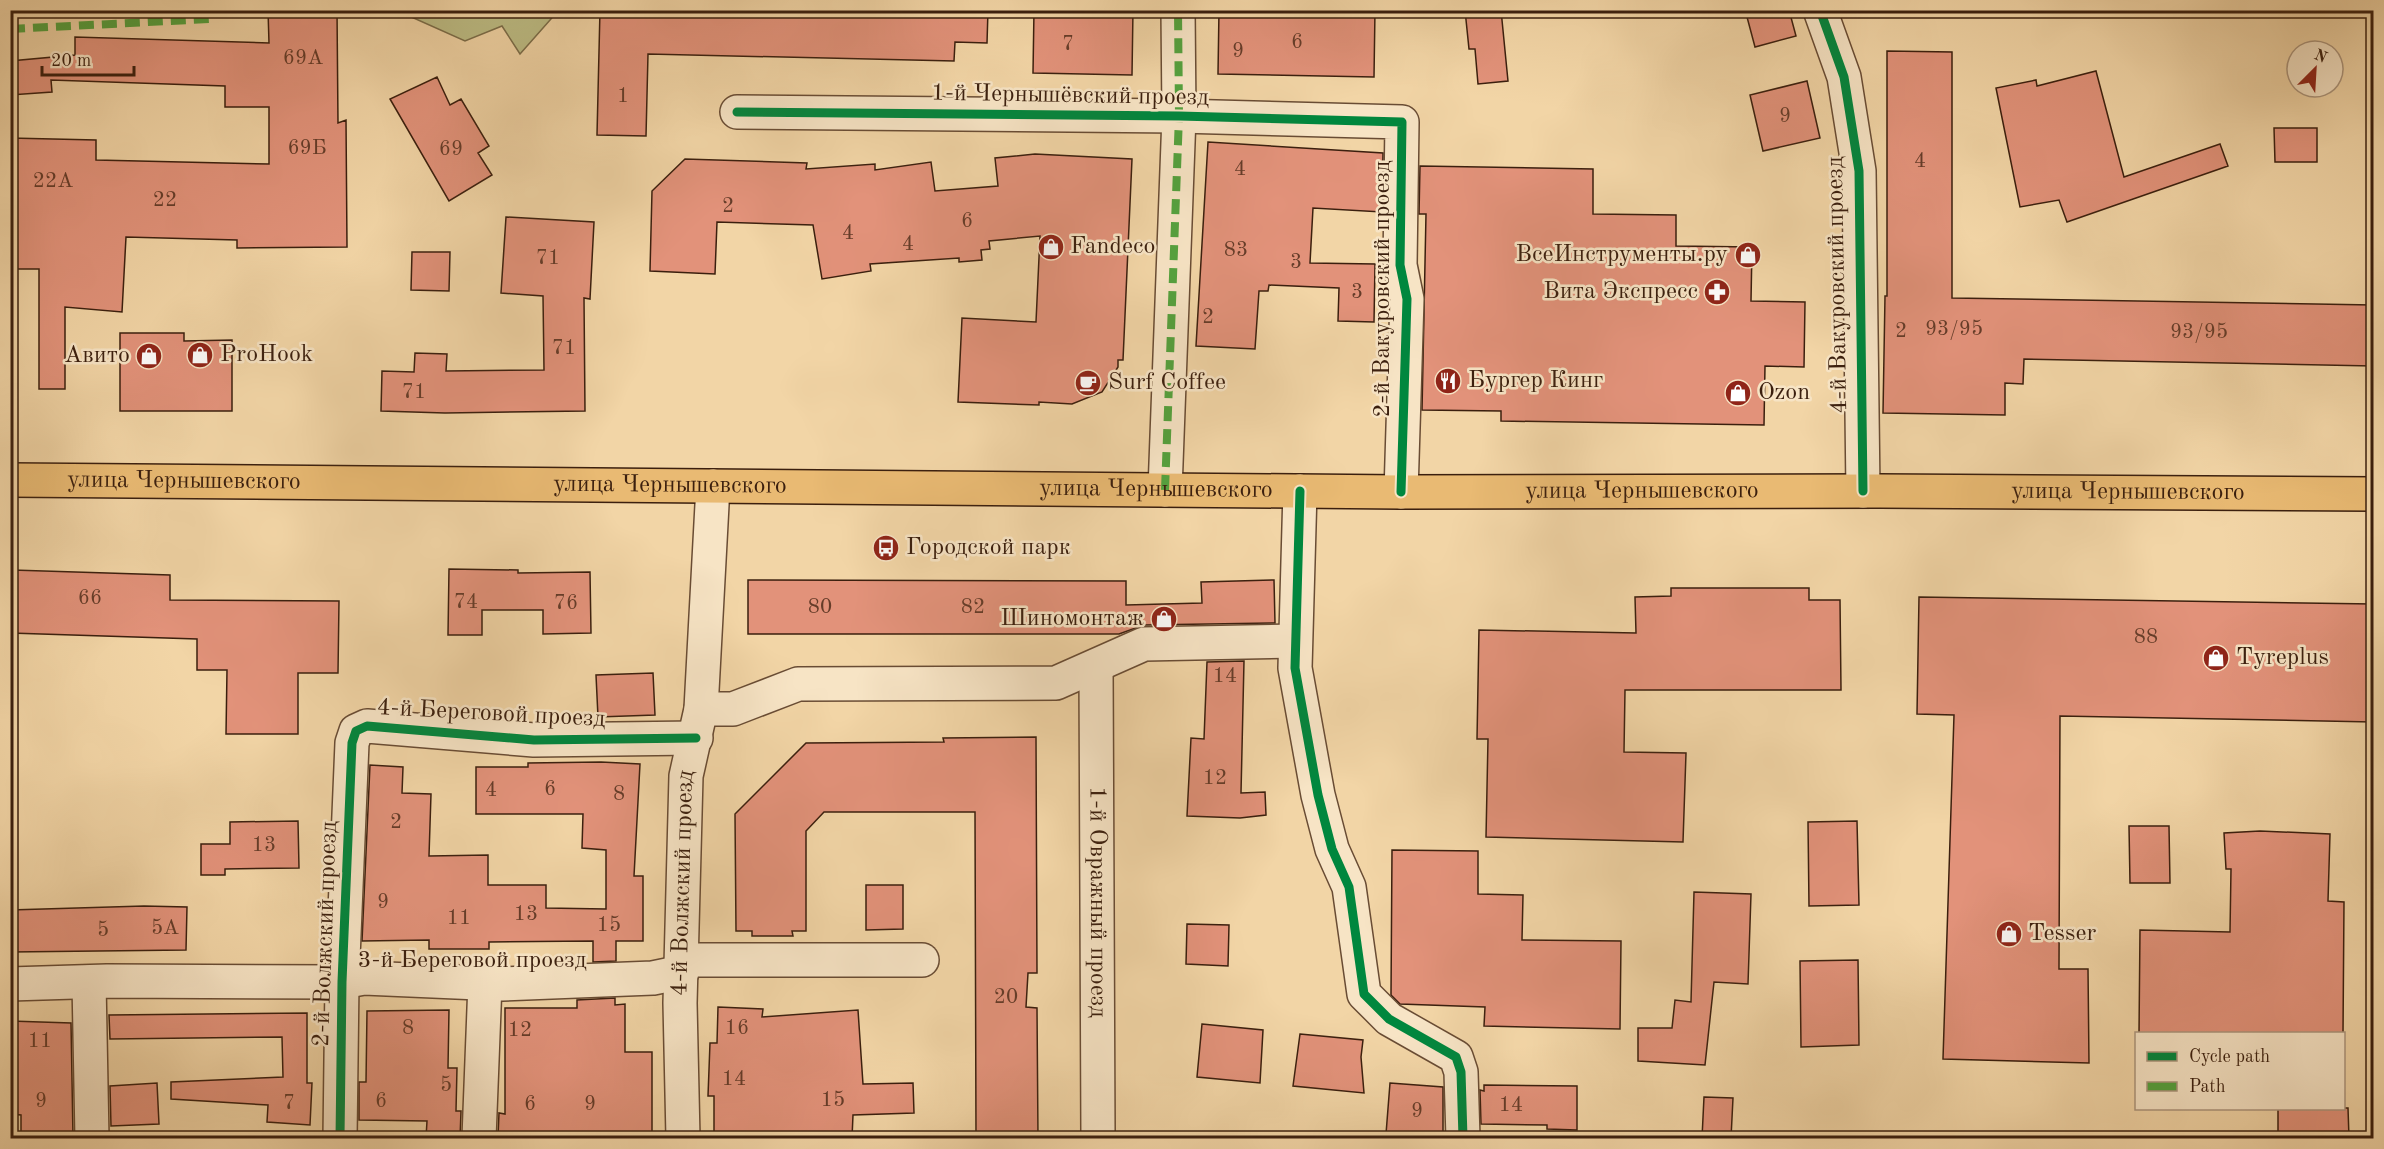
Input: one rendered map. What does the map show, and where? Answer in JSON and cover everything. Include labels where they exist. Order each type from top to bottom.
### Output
[{"type":"main road","name":"улица Чернышевского","points":[[10,480],[1401,492],[1863,491],[2373,494]]},
{"type":"street","points":[[1164,490],[1179,116],[1178,10]]},
{"type":"street","name":"4-й Вакуровский проезд","points":[[1820,10],[1844,77],[1859,171],[1863,491]]},
{"type":"street","name":"1-й Чернышёвский проезд","points":[[737,112],[1179,116],[1402,122]]},
{"type":"street","name":"2-й Вакуровский проезд","points":[[1401,492],[1407,299],[1400,265],[1402,122]]},
{"type":"street","name":"4-й Волжский проезд","points":[[683,1138],[680,1003],[686,776],[698,724],[712,486]]},
{"type":"street","points":[[1300,491],[1295,668],[1318,795],[1332,849],[1349,887],[1364,994],[1389,1019],[1456,1057],[1461,1072],[1463,1138]]},
{"type":"street","name":"4-й Береговой проезд","points":[[356,731],[367,726],[534,740],[698,724],[798,684],[1056,683],[1144,644],[1295,641]]},
{"type":"street","name":"1-й Овражный проезд","points":[[1096,666],[1098,1138]]},
{"type":"street","name":"2-й Волжский проезд","points":[[340,1138],[342,982],[352,743],[356,731]]},
{"type":"street","name":"3-й Береговой проезд","points":[[10,984],[342,982],[364,978],[485,984],[653,978],[682,966],[922,960]]},
{"type":"street","points":[[89,982],[87,1002],[93,1138]]},
{"type":"street","points":[[479,1138],[485,984]]},
{"type":"green space","points":[[398,11],[558,11],[520,54],[502,26],[465,41]]},
{"type":"building","points":[[268,10],[337,10],[338,123],[346,120],[347,247],[237,248],[237,240],[126,237],[122,312],[65,307],[65,389],[39,389],[39,269],[10,269],[10,138],[96,140],[96,160],[269,164],[269,107],[225,107],[225,86],[51,80],[52,92],[10,95],[10,61],[75,55],[75,37],[269,43]]},
{"type":"building","points":[[600,10],[988,10],[987,43],[955,42],[954,61],[648,54],[646,136],[597,135]]},
{"type":"building","points":[[1034,10],[1133,10],[1132,75],[1033,73]]},
{"type":"building","points":[[1219,10],[1375,10],[1374,77],[1218,74]]},
{"type":"building","points":[[1465,10],[1501,10],[1508,81],[1478,84],[1475,49],[1469,49]]},
{"type":"building","points":[[1774,10],[1789,10],[1796,36],[1755,47],[1747,17]]},
{"type":"building","points":[[1887,51],[1952,52],[1952,298],[2373,305],[2373,366],[2024,359],[2023,384],[2005,383],[2005,415],[1883,413],[1885,296],[1887,296]]},
{"type":"building","points":[[2096,71],[2124,177],[2220,144],[2228,166],[2067,222],[2059,200],[2020,207],[1996,88],[2036,80],[2037,86]]},
{"type":"building","points":[[437,77],[450,105],[461,99],[489,146],[478,153],[492,175],[449,201],[390,99]]},
{"type":"building","points":[[1807,81],[1820,138],[1763,151],[1750,95]]},
{"type":"building","points":[[2274,128],[2317,128],[2317,162],[2275,162]]},
{"type":"building","points":[[1208,142],[1383,153],[1382,212],[1313,208],[1310,263],[1375,264],[1374,322],[1338,321],[1339,288],[1269,285],[1268,291],[1259,291],[1255,349],[1196,346]]},
{"type":"building","points":[[1035,154],[1132,159],[1123,360],[1118,360],[1118,367],[1102,392],[1072,404],[958,402],[962,318],[1036,322],[1040,236],[989,241],[990,249],[981,250],[982,260],[959,262],[959,258],[870,264],[871,271],[822,279],[813,225],[717,222],[715,274],[650,271],[652,191],[685,159],[807,163],[806,169],[875,164],[875,170],[931,162],[935,191],[998,186],[995,158]]},
{"type":"building","points":[[1420,166],[1593,169],[1593,214],[1676,215],[1676,246],[1752,247],[1751,301],[1805,302],[1804,367],[1765,366],[1764,425],[1501,421],[1501,411],[1422,410],[1426,214],[1419,214]]},
{"type":"building","points":[[506,217],[594,222],[590,299],[584,298],[585,411],[445,413],[381,411],[382,371],[414,372],[415,353],[447,354],[446,371],[544,370],[543,296],[501,293]]},
{"type":"building","points":[[412,252],[450,252],[449,291],[411,290]]},
{"type":"building","points":[[120,333],[184,333],[184,341],[232,340],[232,411],[120,411]]},
{"type":"building","points":[[449,569],[518,570],[518,573],[590,572],[591,633],[543,634],[543,610],[482,610],[482,635],[448,635]]},
{"type":"building","points":[[12,570],[170,575],[170,600],[339,601],[338,673],[298,673],[298,734],[226,734],[227,670],[197,670],[197,639],[10,633]]},
{"type":"building","points":[[748,580],[1126,581],[1126,605],[1202,603],[1201,582],[1274,580],[1275,623],[1144,625],[1119,634],[748,634]]},
{"type":"building","points":[[1671,588],[1809,588],[1809,600],[1840,600],[1841,690],[1625,690],[1624,752],[1686,753],[1683,842],[1486,837],[1488,739],[1477,739],[1479,630],[1636,633],[1635,597],[1671,596]]},
{"type":"building","points":[[1919,597],[2373,604],[2373,722],[2060,716],[2059,969],[2088,969],[2089,1063],[1943,1059],[1954,715],[1917,714]]},
{"type":"building","points":[[1244,661],[1241,793],[1265,792],[1266,815],[1240,818],[1187,816],[1191,738],[1204,739],[1207,662]]},
{"type":"building","points":[[653,673],[655,715],[598,717],[596,675]]},
{"type":"building","points":[[1036,737],[1037,973],[1028,973],[1026,1007],[1037,1008],[1038,1138],[976,1138],[975,812],[824,812],[806,831],[806,931],[792,931],[793,936],[752,936],[752,931],[736,931],[735,814],[806,743],[944,742],[943,738]]},
{"type":"building","points":[[528,763],[640,764],[634,876],[643,876],[643,941],[616,941],[616,961],[593,962],[593,941],[489,942],[489,949],[429,949],[429,940],[362,941],[370,765],[403,767],[402,793],[431,794],[429,856],[488,855],[488,885],[546,885],[546,908],[606,909],[606,850],[582,848],[583,814],[476,814],[476,767],[528,767]]},
{"type":"building","points":[[298,821],[299,868],[225,869],[225,875],[201,875],[201,844],[230,844],[230,822]]},
{"type":"building","points":[[1857,821],[1859,905],[1809,906],[1808,822]]},
{"type":"building","points":[[2129,826],[2169,826],[2170,883],[2130,883]]},
{"type":"building","points":[[2260,831],[2330,834],[2328,901],[2344,902],[2343,1032],[2139,1032],[2140,930],[2230,932],[2231,869],[2226,869],[2224,833]]},
{"type":"building","points":[[1392,850],[1478,851],[1478,894],[1523,895],[1522,940],[1621,941],[1620,1029],[1484,1026],[1485,1007],[1400,1004],[1391,995]]},
{"type":"building","points":[[866,885],[903,885],[903,929],[866,930]]},
{"type":"building","points":[[1694,892],[1751,894],[1748,984],[1714,982],[1705,1065],[1638,1061],[1638,1028],[1672,1028],[1675,1000],[1691,1002]]},
{"type":"building","points":[[187,907],[186,950],[10,952],[10,910]]},
{"type":"building","points":[[1187,924],[1229,925],[1228,966],[1186,964]]},
{"type":"building","points":[[1858,960],[1859,1045],[1801,1047],[1800,961]]},
{"type":"building","points":[[615,998],[615,1005],[625,1004],[625,1052],[652,1052],[652,1138],[498,1137],[499,1113],[505,1114],[505,1008],[577,1008],[577,1000]]},
{"type":"building","points":[[718,1007],[763,1009],[762,1017],[858,1010],[863,1084],[913,1083],[914,1113],[853,1115],[852,1138],[714,1138],[714,1096],[708,1096],[710,1043],[717,1043]]},
{"type":"building","points":[[449,1010],[448,1068],[457,1068],[456,1111],[461,1111],[460,1138],[426,1138],[427,1121],[359,1120],[359,1082],[366,1082],[367,1011]]},
{"type":"building","points":[[307,1013],[307,1083],[312,1083],[310,1125],[267,1122],[268,1105],[171,1099],[171,1082],[283,1077],[282,1037],[110,1039],[109,1015]]},
{"type":"building","points":[[10,1021],[71,1023],[73,1138],[21,1138],[21,1115],[10,1114]]},
{"type":"building","points":[[1202,1024],[1263,1030],[1260,1083],[1197,1077]]},
{"type":"building","points":[[1300,1034],[1363,1040],[1361,1057],[1364,1093],[1293,1086]]},
{"type":"building","points":[[157,1083],[159,1124],[111,1126],[110,1086]]},
{"type":"building","points":[[1390,1083],[1443,1087],[1443,1138],[1386,1134]]},
{"type":"building","points":[[1484,1085],[1577,1086],[1577,1130],[1547,1129],[1547,1125],[1481,1124],[1480,1090],[1484,1091]]},
{"type":"building","points":[[1704,1097],[1733,1098],[1731,1138],[1702,1138]]},
{"type":"building","points":[[2348,1108],[2349,1138],[2278,1138],[2278,1110],[2345,1110]]},
{"type":"marked path","points":[[10,29],[210,19],[209,10]]},
{"type":"marked path","points":[[1165,490],[1179,116],[1178,10]]},
{"type":"cycle path","points":[[1820,10],[1844,77],[1859,171],[1863,491]]},
{"type":"cycle path","points":[[737,112],[1179,116],[1402,122],[1400,265],[1407,299],[1401,492]]},
{"type":"cycle path","points":[[1300,491],[1295,668],[1318,795],[1332,849],[1349,887],[1364,994],[1389,1019],[1456,1057],[1461,1072],[1463,1138]]},
{"type":"cycle path","points":[[340,1138],[342,982],[352,743],[356,731],[367,726],[534,740],[696,738]]},
{"type":"place","name":"Fandeco","points":[[1051,247]]},
{"type":"place","name":"ВсеИнструменты.ру","points":[[1748,255]]},
{"type":"place","name":"Вита Экспресс","points":[[1717,292]]},
{"type":"place","name":"ProHook","points":[[200,355]]},
{"type":"place","name":"Авито","points":[[149,356]]},
{"type":"place","name":"Бургер Кинг","points":[[1448,381]]},
{"type":"place","name":"Surf Coffee","points":[[1088,383]]},
{"type":"place","name":"Ozon","points":[[1738,393]]},
{"type":"place","name":"Городской парк","points":[[886,548]]},
{"type":"place","name":"Шиномонтаж","points":[[1164,619]]},
{"type":"place","name":"Tyreplus","points":[[2216,658]]},
{"type":"place","name":"Tesser","points":[[2009,934]]}]
